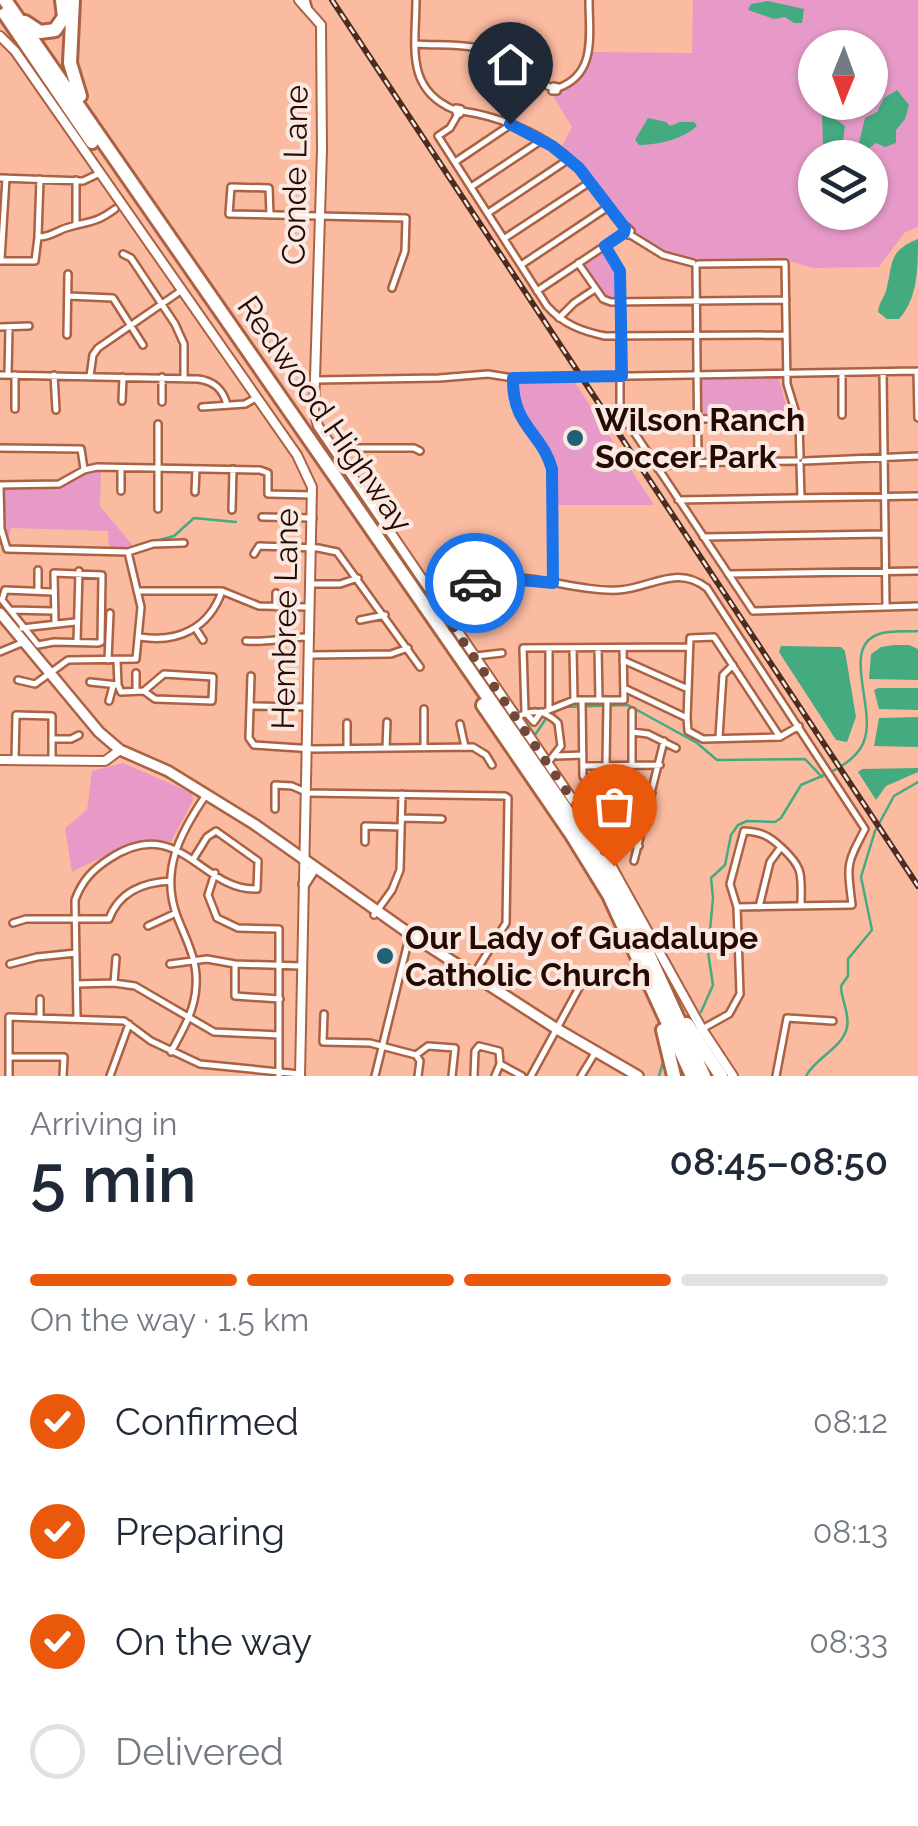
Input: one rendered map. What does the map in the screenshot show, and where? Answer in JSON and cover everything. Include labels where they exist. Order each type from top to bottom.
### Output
[{"type":"highway","points":[[6,0],[30,28],[44,32],[54,30],[63,21],[62,0]]},
{"type":"highway","name":"Redwood Highway","points":[[6,0],[588,840],[704,1076]]},
{"type":"highway","points":[[74,0],[70,73],[105,137],[106,147]]},
{"type":"highway","name":"Redwood Highway","points":[[0,7],[572,835],[635,936],[692,1076]]},
{"type":"highway","points":[[0,19],[52,84]]},
{"type":"highway","points":[[635,936],[670,1050],[674,1076]]},
{"type":"highway","points":[[635,936],[722,1076]]},
{"type":"main road","points":[[6,612],[24,642],[99,732],[120,750],[206,795],[409,936],[628,1076]]},
{"type":"main road","points":[[304,884],[308,864]]},
{"type":"main road","points":[[594,1054],[638,1076]]},
{"type":"street","points":[[416,0],[416,64],[424,88],[441,104],[458,112],[482,114],[542,140],[569,159],[626,232],[663,255],[696,265],[785,263],[786,373],[788,396],[799,423],[800,498]]},
{"type":"street","points":[[416,44],[492,51],[555,88],[575,80],[586,68],[590,0]]},
{"type":"street","name":"Conde Lane","points":[[303,2],[320,24],[321,216],[315,419],[330,448],[437,604],[520,715],[547,764],[583,815],[702,1029],[733,1076]]},
{"type":"street","name":"Hembree Lane","points":[[0,39],[53,103],[305,468],[313,495],[308,864]]},
{"type":"street","points":[[458,112],[450,128],[438,136],[558,318],[588,333],[621,337],[786,335]]},
{"type":"street","points":[[454,162],[510,124]]},
{"type":"street","points":[[472,187],[542,140]]},
{"type":"street","points":[[488,213],[569,159]]},
{"type":"street","points":[[40,179],[35,261],[1,260],[3,178],[88,180],[99,171]]},
{"type":"street","points":[[76,180],[76,225]]},
{"type":"street","points":[[506,238],[590,182]]},
{"type":"street","points":[[270,215],[269,188],[231,187],[229,214],[270,215],[321,216],[406,218],[405,251],[392,288]]},
{"type":"street","points":[[521,264],[608,207]]},
{"type":"street","points":[[38,237],[97,222],[115,209]]},
{"type":"street","points":[[538,291],[626,232]]},
{"type":"street","points":[[605,246],[620,271],[620,411],[753,610],[918,606]]},
{"type":"street","points":[[123,254],[130,258],[184,344],[184,378]]},
{"type":"street","points":[[578,264],[603,299],[786,300]]},
{"type":"street","points":[[696,265],[698,462]]},
{"type":"street","points":[[68,274],[68,336]]},
{"type":"street","points":[[90,376],[93,354],[98,348],[182,289]]},
{"type":"street","points":[[558,318],[596,290]]},
{"type":"street","points":[[68,296],[113,298],[143,344]]},
{"type":"street","points":[[0,326],[29,326]]},
{"type":"street","points":[[9,327],[15,409]]},
{"type":"street","points":[[317,380],[476,374],[513,378],[918,371],[918,418]]},
{"type":"street","points":[[842,372],[842,414]]},
{"type":"street","points":[[883,372],[886,606]]},
{"type":"street","points":[[0,374],[184,378],[214,383],[227,405]]},
{"type":"street","points":[[54,376],[56,410]]},
{"type":"street","points":[[122,401],[123,376]]},
{"type":"street","points":[[162,377],[162,402]]},
{"type":"street","points":[[513,378],[516,412],[552,469],[553,583]]},
{"type":"street","points":[[202,407],[245,404],[256,398]]},
{"type":"street","points":[[629,426],[652,420],[724,418],[750,424],[799,423]]},
{"type":"street","points":[[158,424],[158,508]]},
{"type":"street","points":[[0,448],[81,448],[84,470]]},
{"type":"street","points":[[330,448],[420,450]]},
{"type":"street","points":[[658,469],[674,463],[918,456]]},
{"type":"street","points":[[121,468],[121,491]]},
{"type":"street","points":[[195,492],[196,468]]},
{"type":"street","points":[[184,543],[153,544],[128,552],[6,549],[1,529],[0,486],[59,484],[84,470],[233,469],[268,472],[268,494],[313,495]]},
{"type":"street","points":[[232,510],[233,469]]},
{"type":"street","points":[[678,500],[918,496]]},
{"type":"street","points":[[262,517],[313,518]]},
{"type":"street","points":[[703,537],[885,534]]},
{"type":"street","points":[[254,554],[259,546],[337,552],[420,667]]},
{"type":"street","points":[[18,680],[35,684],[68,660],[136,659],[140,591],[128,552]]},
{"type":"street","points":[[38,570],[38,591]]},
{"type":"street","points":[[728,574],[918,571]]},
{"type":"street","points":[[77,642],[79,572]]},
{"type":"street","points":[[19,630],[38,646],[101,642],[102,574],[54,573],[55,622]]},
{"type":"street","points":[[437,604],[459,590],[489,579],[616,590],[672,576],[697,581],[711,593],[866,832],[849,859],[852,905],[738,907]]},
{"type":"street","points":[[312,584],[340,584],[358,578]]},
{"type":"street","points":[[53,592],[4,590],[2,600],[6,612],[54,611]]},
{"type":"street","points":[[140,591],[222,591],[247,603],[311,607]]},
{"type":"street","points":[[140,637],[173,638],[196,628],[222,591]]},
{"type":"street","points":[[276,594],[276,607]]},
{"type":"street","points":[[108,660],[110,614]]},
{"type":"street","points":[[360,620],[385,615]]},
{"type":"street","points":[[19,630],[55,622],[77,622]]},
{"type":"street","points":[[196,628],[203,640]]},
{"type":"street","points":[[246,641],[266,643],[310,637]]},
{"type":"street","points":[[780,736],[714,637],[690,638],[688,730],[703,739],[780,736],[800,726]]},
{"type":"street","points":[[0,652],[24,642]]},
{"type":"street","points":[[622,648],[624,700],[580,703],[547,713],[534,722],[520,715],[523,648],[688,647]]},
{"type":"street","points":[[311,655],[391,654],[408,648]]},
{"type":"street","points":[[547,764],[561,746],[561,730],[547,713],[549,648]]},
{"type":"street","points":[[573,648],[583,776],[622,842],[639,846]]},
{"type":"street","points":[[598,648],[605,702],[606,765]]},
{"type":"street","points":[[474,657],[480,653],[502,653]]},
{"type":"street","points":[[623,660],[688,688]]},
{"type":"street","points":[[109,701],[116,685],[117,661]]},
{"type":"street","points":[[720,738],[722,681],[724,671],[733,665]]},
{"type":"street","points":[[90,682],[116,685],[121,692],[140,691],[164,674],[212,677],[212,701],[155,700],[140,691],[136,673]]},
{"type":"street","points":[[251,676],[249,738],[254,745],[308,749],[465,747],[478,749],[492,765]]},
{"type":"street","points":[[624,688],[687,718]]},
{"type":"street","points":[[250,706],[309,707]]},
{"type":"street","points":[[424,709],[424,748]]},
{"type":"street","points":[[632,711],[632,765]]},
{"type":"street","points":[[15,760],[16,715],[52,716],[52,761]]},
{"type":"street","points":[[386,748],[387,722]]},
{"type":"street","points":[[347,723],[347,748]]},
{"type":"street","points":[[460,724],[465,747]]},
{"type":"street","points":[[632,732],[676,748]]},
{"type":"street","points":[[52,738],[71,739],[79,735]]},
{"type":"street","points":[[634,861],[664,741]]},
{"type":"street","points":[[0,760],[105,761],[120,750]]},
{"type":"street","points":[[556,756],[583,755]]},
{"type":"street","points":[[583,766],[660,765]]},
{"type":"street","points":[[275,809],[276,785],[308,792],[508,798],[506,923],[473,978]]},
{"type":"street","points":[[583,815],[610,794],[653,793]]},
{"type":"street","points":[[376,912],[398,879],[402,794]]},
{"type":"street","points":[[171,1052],[188,1019],[196,984],[194,959],[176,913],[171,881],[174,850],[185,824],[206,795]]},
{"type":"street","points":[[402,818],[442,818]]},
{"type":"street","points":[[365,842],[365,826],[401,827]]},
{"type":"street","points":[[78,1018],[76,900],[81,883],[125,848],[141,844],[174,850],[244,890],[257,889],[258,862],[216,831],[194,858]]},
{"type":"street","points":[[702,1029],[729,1014],[738,1002],[738,907],[730,884],[744,831],[767,835],[800,867],[801,906]]},
{"type":"street","points":[[759,906],[770,862],[781,848]]},
{"type":"street","points":[[215,873],[208,896],[217,918],[238,928],[279,929],[279,1074]]},
{"type":"street","points":[[13,924],[26,920],[109,919],[113,908],[140,885],[171,881]]},
{"type":"street","points":[[8,1076],[9,1017],[116,1020],[130,1024],[171,1052],[213,1068],[300,1075],[304,884]]},
{"type":"street","points":[[148,926],[176,913]]},
{"type":"street","points":[[375,1076],[409,936]]},
{"type":"street","points":[[10,964],[76,953]]},
{"type":"street","points":[[114,983],[116,958]]},
{"type":"street","points":[[170,964],[194,959],[302,966]]},
{"type":"street","points":[[235,964],[234,996],[280,999]]},
{"type":"street","points":[[530,1076],[580,986],[568,978]]},
{"type":"street","points":[[77,984],[135,986],[214,1032],[280,1035]]},
{"type":"street","points":[[40,999],[40,1017]]},
{"type":"street","points":[[324,1014],[324,1042],[370,1042],[416,1054],[428,1046],[455,1048],[452,1076]]},
{"type":"street","points":[[776,1076],[787,1018],[833,1021]]},
{"type":"street","points":[[110,1076],[130,1024]]},
{"type":"street","points":[[474,1076],[474,1051],[480,1046],[499,1052],[495,1076]]},
{"type":"street","points":[[416,1054],[420,1061],[418,1076]]},
{"type":"street","points":[[581,1076],[594,1054]]},
{"type":"street","points":[[9,1057],[64,1058],[63,1076]]},
{"type":"street","points":[[500,1064],[522,1076]]},
{"type":"street","points":[[213,1068],[213,1076]]},
{"type":"shaded area","points":[[693,0],[918,0],[918,227],[905,232],[879,267],[812,268],[784,259],[702,261],[674,257],[637,237],[592,179],[561,149],[572,127],[548,88],[578,80],[587,68],[591,52],[692,53]]},
{"type":"shaded area","points":[[768,1],[804,9],[802,23],[748,10],[751,4]]},
{"type":"shaded area","points":[[897,90],[909,105],[896,130],[896,143],[888,146],[888,140],[860,140],[865,120],[888,120],[888,96]]},
{"type":"shaded area","points":[[648,118],[670,126],[694,122],[697,126],[670,140],[639,145],[635,140]]},
{"type":"shaded area","points":[[822,120],[837,120],[845,126],[843,140],[823,140]]},
{"type":"shaded area","points":[[918,239],[917,272],[910,302],[899,319],[887,319],[878,312],[894,258]]},
{"type":"shaded area","points":[[600,251],[616,273],[616,298],[601,294],[583,267]]},
{"type":"shaded area","points":[[778,375],[790,419],[700,413],[701,376]]},
{"type":"shaded area","name":"Wilson Ranch Soccer Park","points":[[574,381],[654,505],[558,505],[556,464],[522,410],[518,386],[520,382]]},
{"type":"shaded area","points":[[101,470],[100,506],[134,547],[109,547],[108,531],[11,528],[7,545],[3,530],[5,489],[59,487]]},
{"type":"shaded area","points":[[894,645],[918,649],[918,680],[869,679],[871,654]]},
{"type":"shaded area","points":[[781,646],[841,647],[845,651],[856,717],[847,742],[836,740],[779,652]]},
{"type":"shaded area","points":[[918,688],[918,710],[879,709],[874,690]]},
{"type":"shaded area","points":[[918,717],[918,747],[874,746],[879,718]]},
{"type":"shaded area","points":[[123,763],[192,793],[193,800],[171,842],[133,842],[72,872],[65,828],[87,810],[92,771]]},
{"type":"shaded area","points":[[918,768],[918,772],[886,786],[876,800],[858,772],[862,769]]},
{"type":"waterway","points":[[159,540],[174,536],[194,518],[236,522]]},
{"type":"waterway","points":[[701,1012],[713,985],[708,952],[711,878],[725,865],[731,835],[747,821],[775,822],[801,785],[855,756],[866,735],[861,668],[867,642],[883,633],[918,631]]},
{"type":"waterway","points":[[512,703],[535,735],[547,717],[563,707],[628,705],[697,743],[717,760],[805,759],[822,777]]},
{"type":"waterway","points":[[806,1076],[840,1041],[847,1027],[841,986],[848,976],[848,959],[872,930],[861,877],[875,831],[894,796],[918,782]]},
{"type":"waterway","points":[[659,1076],[664,1058]]},
{"type":"railway","points":[[332,0],[918,886]]},
{"type":"way so far","points":[[475,583],[437,604],[614,866]]},
{"type":"place","name":"Wilson Ranch Soccer Park","points":[[575,438]]},
{"type":"place","name":"Our Lady of Guadalupe Catholic Church","points":[[385,956]]},
{"type":"route","points":[[475,583],[500,578],[553,583],[552,469],[516,412],[513,378],[622,376],[620,271],[605,246],[624,233],[625,228],[579,168],[552,146],[510,124]]}]
